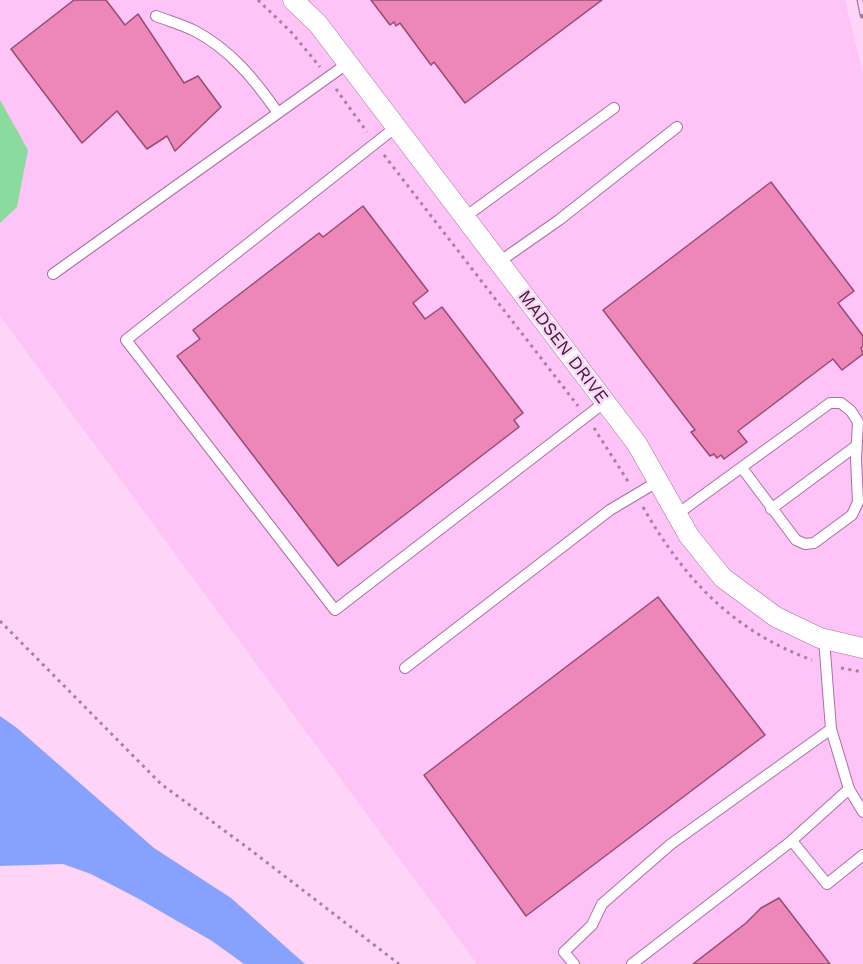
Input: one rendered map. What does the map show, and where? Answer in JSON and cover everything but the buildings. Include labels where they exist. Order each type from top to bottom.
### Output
[{"type":"street","name":"MADSEN DRIVE","points":[[293,0],[318,24],[637,444],[689,536],[723,578],[776,617],[824,639],[863,648]]},
{"type":"lane","points":[[156,16],[194,30],[226,51],[254,79],[278,113]]},
{"type":"lane","points":[[53,274],[348,63]]},
{"type":"lane","points":[[465,217],[614,108]]},
{"type":"lane","points":[[396,126],[126,340],[335,610],[605,402]]},
{"type":"lane","points":[[499,262],[559,220],[677,128]]},
{"type":"lane","points":[[676,515],[830,403],[841,403],[851,411],[858,423],[856,446],[858,502],[852,515],[814,543],[805,544],[796,540],[742,468]]},
{"type":"lane","points":[[771,509],[856,446]]},
{"type":"lane","points":[[405,668],[610,510],[657,482]]},
{"type":"lane","points":[[824,639],[831,729],[849,789],[863,812]]},
{"type":"lane","points":[[574,964],[564,952],[592,925],[602,904],[671,844],[831,729]]},
{"type":"lane","points":[[632,964],[792,841],[849,789]]},
{"type":"lane","points":[[792,841],[826,884],[863,855]]},
{"type":"path","points":[[258,0],[292,33],[327,77],[610,449],[670,551],[692,580],[722,609],[748,629],[779,646],[826,664],[863,672]]},
{"type":"path","points":[[0,621],[161,784],[399,964]]},
{"type":"shaded area","points":[[0,0],[845,0],[863,75],[863,964],[477,964],[0,316]]},
{"type":"green space","points":[[0,100],[28,150],[17,207],[0,223]]},
{"type":"water","points":[[0,716],[17,728],[154,848],[231,898],[305,964],[244,964],[212,941],[139,899],[91,874],[63,864],[0,866]]},
{"type":"railway","points":[[860,0],[863,15]]}]
